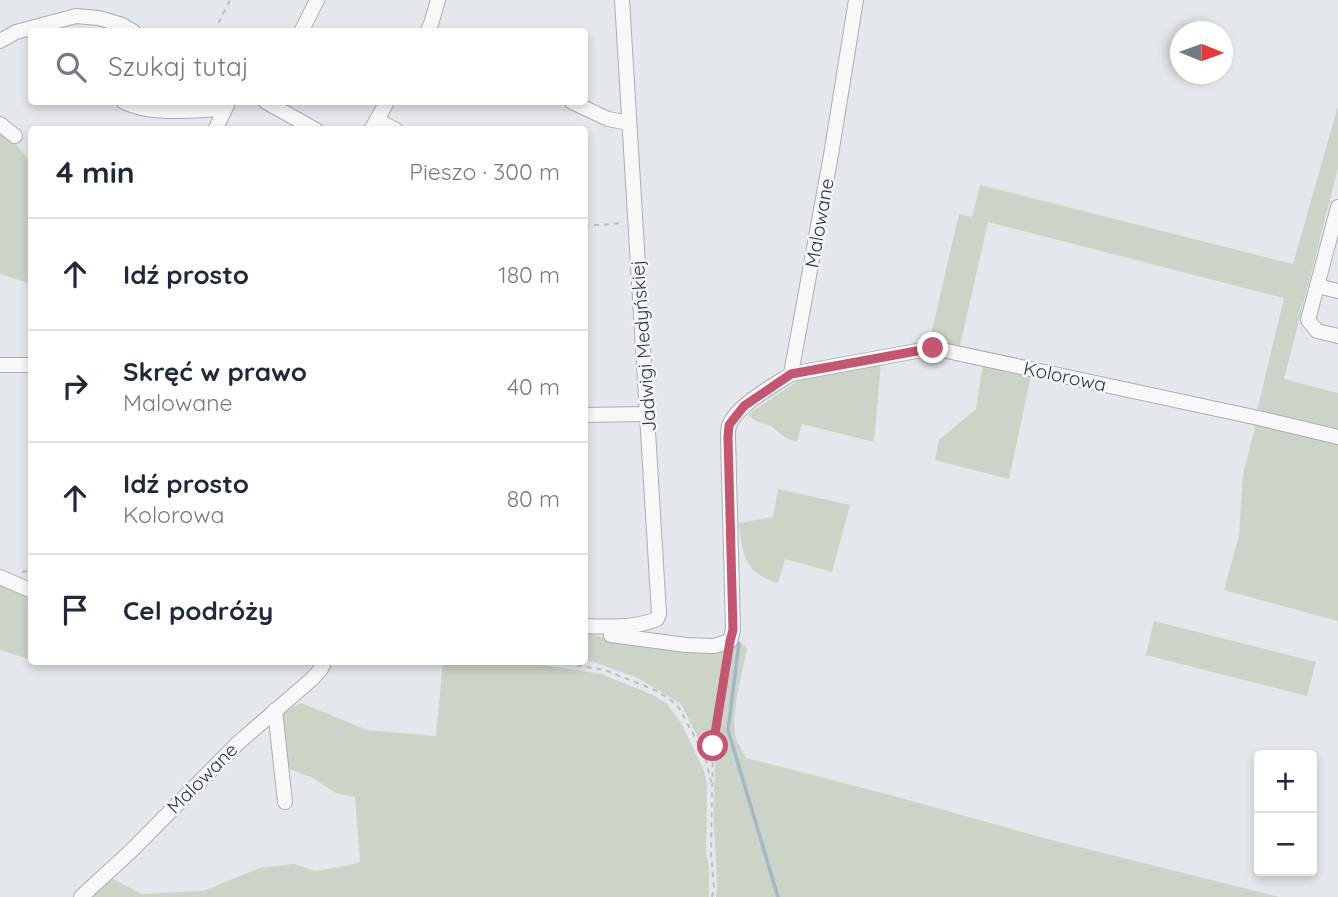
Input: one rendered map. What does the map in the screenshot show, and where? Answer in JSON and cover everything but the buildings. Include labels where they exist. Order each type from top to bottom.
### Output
[{"type":"street","points":[[303,28],[317,0]]},
{"type":"street","points":[[434,28],[438,0]]},
{"type":"street","name":"Jadwigi Medyńskiej","points":[[588,626],[648,623],[657,619],[659,614],[622,0]]},
{"type":"street","name":"Malowane","points":[[791,374],[856,0]]},
{"type":"street","points":[[51,27],[76,16],[99,18],[127,28]]},
{"type":"street","points":[[0,41],[16,32],[28,30]]},
{"type":"street","points":[[131,105],[155,110],[227,105],[217,126]]},
{"type":"street","points":[[271,105],[309,126]]},
{"type":"street","points":[[374,125],[385,105]]},
{"type":"street","points":[[578,105],[608,119],[629,123]]},
{"type":"street","points":[[0,124],[15,136]]},
{"type":"street","points":[[1338,209],[1308,320],[1317,331],[1338,336]]},
{"type":"street","points":[[1317,286],[1338,291]]},
{"type":"street","name":"Kolorowa","points":[[791,374],[933,348],[1338,437]]},
{"type":"street","points":[[0,365],[28,365]]},
{"type":"street","points":[[610,627],[611,635],[659,642],[714,646],[730,641],[733,630],[729,425],[744,406],[791,374]]},
{"type":"street","points":[[588,415],[648,414]]},
{"type":"street","points":[[0,577],[28,589]]},
{"type":"street","name":"Malowane","points":[[81,897],[238,743],[312,679],[323,665]]},
{"type":"street","points":[[275,710],[285,802]]},
{"type":"path","points":[[216,28],[230,0]]},
{"type":"path","points":[[588,226],[629,223]]},
{"type":"path","points":[[712,897],[713,746],[730,641]]},
{"type":"path","points":[[575,665],[605,670],[655,690],[671,700],[679,708],[705,756],[712,786]]},
{"type":"green space","points":[[1338,106],[1338,168],[1284,379],[1338,393],[1338,621],[1224,590],[1239,535],[1243,474],[1284,298],[988,222],[959,350],[929,343],[959,214],[972,217],[980,185],[1293,264]]},
{"type":"green space","points":[[0,130],[28,159],[28,283],[0,274]]},
{"type":"green space","points":[[984,356],[1033,366],[1009,479],[935,460],[939,440],[976,409]]},
{"type":"green space","points":[[881,363],[874,442],[802,424],[797,442],[749,416],[802,378]]},
{"type":"green space","points":[[778,489],[850,505],[832,572],[785,559],[778,583],[766,579],[751,568],[744,553],[739,523],[773,517]]},
{"type":"green space","points":[[0,585],[28,596],[28,659],[0,650]]},
{"type":"green space","points":[[1154,621],[1316,662],[1307,696],[1146,655]]},
{"type":"green space","points":[[588,634],[649,647],[726,646],[710,762],[681,704],[638,678],[588,661]]},
{"type":"green space","points":[[737,643],[746,646],[747,651],[734,719],[736,738],[746,758],[1047,839],[1279,897],[716,897],[716,751],[732,648]]},
{"type":"green space","points":[[443,665],[542,665],[601,674],[653,695],[667,704],[681,723],[704,771],[707,785],[706,853],[709,866],[709,897],[92,897],[111,878],[142,894],[203,891],[260,868],[294,864],[315,871],[360,862],[355,797],[336,793],[311,777],[284,767],[279,714],[301,703],[367,730],[436,736]]},
{"type":"waterway","points":[[739,643],[728,730],[778,897]]},
{"type":"route","points":[[713,746],[733,630],[729,425],[744,406],[791,374],[933,348]]}]
